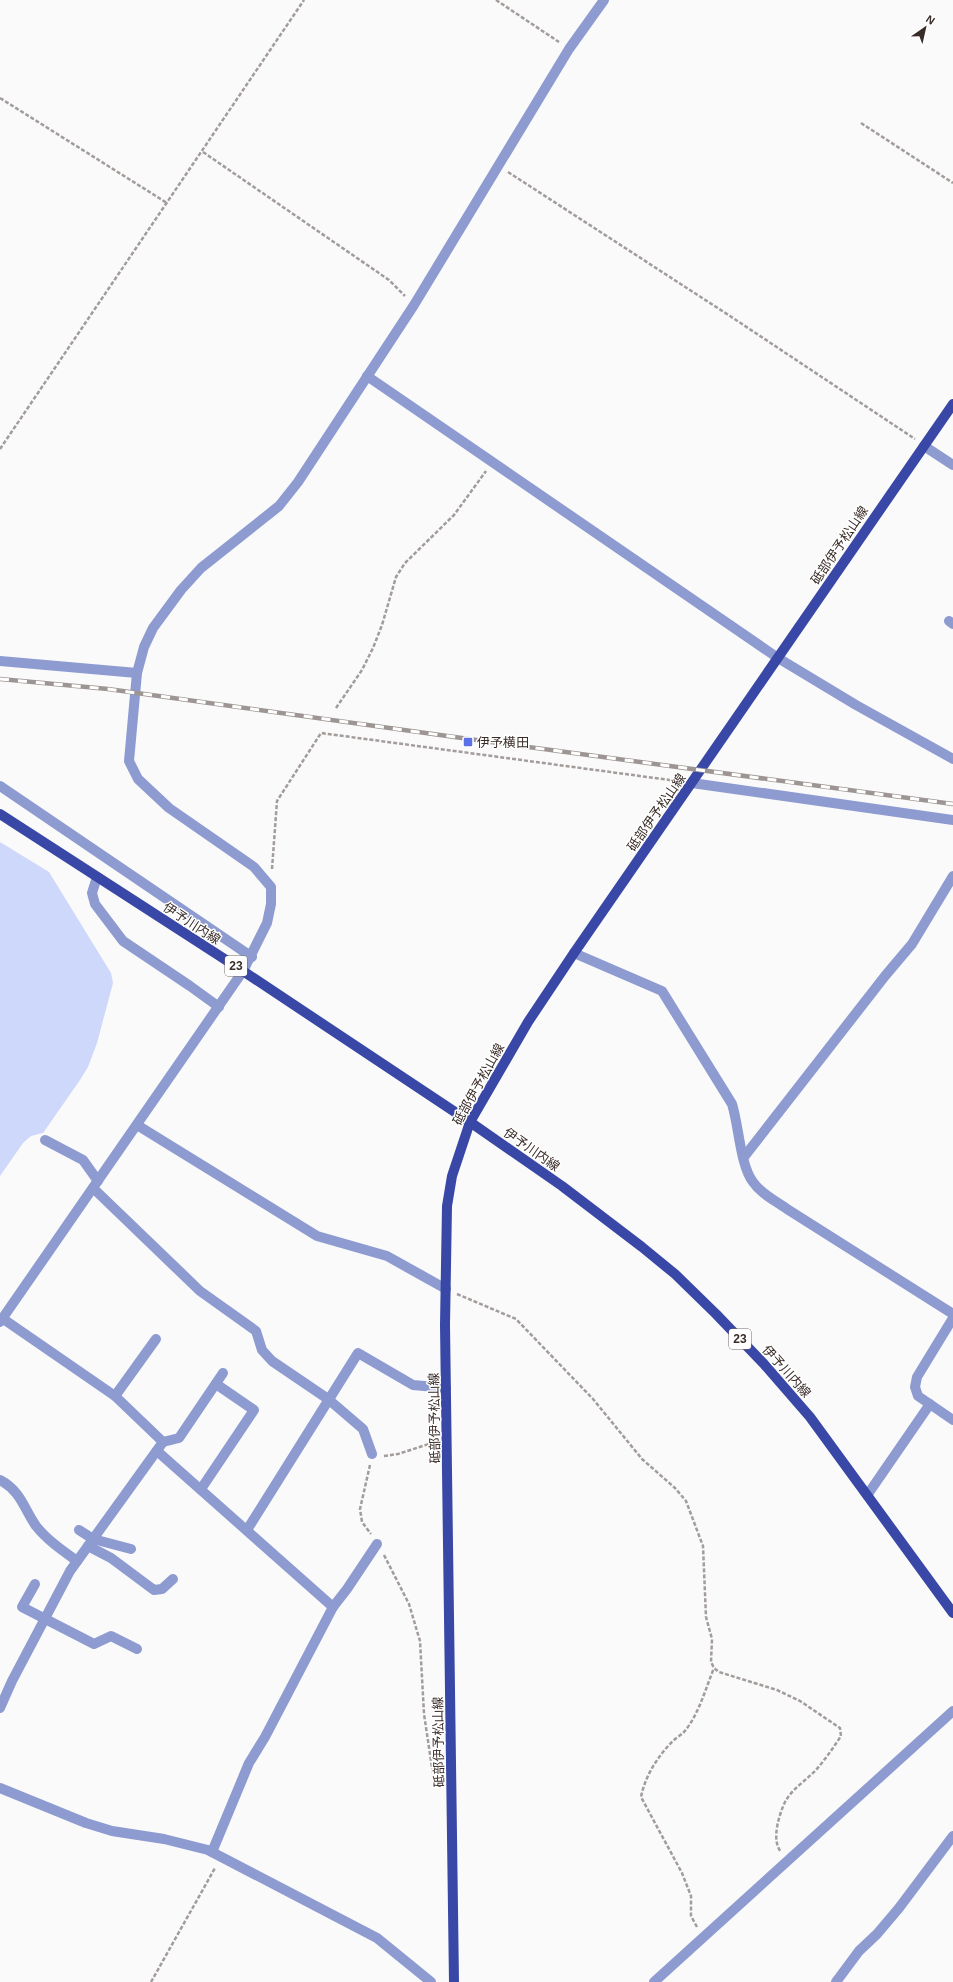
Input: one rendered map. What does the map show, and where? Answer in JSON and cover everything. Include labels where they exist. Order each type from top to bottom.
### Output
[{"type":"main road","name":"砥部伊予松山線","points":[[454,1982],[446,1388],[446,1206],[452,1176],[470,1122],[528,1022],[953,404]]},
{"type":"main road","name":"伊予川内線","points":[[0,814],[243,971],[470,1122],[594,1210],[675,1274],[764,1364],[810,1417],[868,1494],[953,1613]]},
{"type":"street","points":[[163,1442],[115,1396],[1,1320],[243,971],[252,957],[267,923],[272,904],[270,887],[254,866],[169,808],[138,779],[129,761],[137,673],[144,647],[164,610],[201,568],[279,506],[298,482],[414,305],[569,49],[604,0]]},
{"type":"street","points":[[367,376],[778,658],[856,705],[953,759]]},
{"type":"street","points":[[924,446],[953,465]]},
{"type":"street","points":[[0,661],[137,673]]},
{"type":"street","points":[[692,783],[953,820]]},
{"type":"street","points":[[0,786],[252,957]]},
{"type":"street","points":[[744,1157],[884,976],[912,944],[953,876]]},
{"type":"street","points":[[97,877],[92,893],[95,904],[123,941],[190,986],[218,1007]]},
{"type":"street","points":[[574,954],[662,991],[732,1104],[746,1168],[753,1182],[766,1194],[953,1314]]},
{"type":"street","points":[[137,1125],[317,1236],[386,1256],[446,1289]]},
{"type":"street","points":[[45,1140],[83,1160],[95,1184],[200,1291],[256,1331],[262,1350],[272,1361],[328,1399],[363,1429],[372,1454]]},
{"type":"street","points":[[953,1318],[917,1377],[915,1387],[918,1396],[953,1420]]},
{"type":"street","points":[[115,1396],[156,1338]]},
{"type":"street","points":[[248,1530],[358,1353],[414,1385],[446,1388]]},
{"type":"street","points":[[0,1708],[12,1681],[70,1571],[163,1442],[179,1438],[224,1373]]},
{"type":"street","points":[[200,1489],[254,1410],[216,1384]]},
{"type":"street","points":[[868,1494],[930,1404]]},
{"type":"street","points":[[157,1451],[248,1530],[333,1607]]},
{"type":"street","points":[[0,1480],[18,1493],[37,1527],[50,1541],[77,1561]]},
{"type":"street","points":[[79,1530],[91,1542],[154,1590],[162,1589],[173,1579]]},
{"type":"street","points":[[91,1542],[131,1549]]},
{"type":"street","points":[[217,1854],[249,1763],[265,1737],[333,1607],[377,1544]]},
{"type":"street","points":[[35,1584],[22,1607],[94,1644],[111,1636],[137,1649]]},
{"type":"street","points":[[654,1982],[953,1711]]},
{"type":"street","points":[[0,1788],[86,1823],[112,1831],[191,1844],[217,1854],[377,1938],[431,1982]]},
{"type":"street","points":[[836,1982],[859,1951],[877,1934],[899,1908],[953,1836]]},
{"type":"path","points":[[0,449],[304,0]]},
{"type":"path","points":[[496,0],[569,49]]},
{"type":"path","points":[[0,98],[167,203]]},
{"type":"path","points":[[861,123],[953,183]]},
{"type":"path","points":[[202,152],[389,280],[414,305]]},
{"type":"path","points":[[499,166],[730,316],[924,446]]},
{"type":"path","points":[[336,708],[362,670],[373,648],[382,625],[396,577],[405,563],[454,515],[492,463]]},
{"type":"path","points":[[270,887],[278,801],[320,733],[692,783]]},
{"type":"path","points":[[446,1289],[516,1319],[593,1399],[642,1459],[675,1488],[686,1501],[703,1546],[706,1618],[712,1639],[711,1662],[714,1668],[719,1672],[783,1693],[800,1701],[840,1728],[841,1736],[829,1753],[785,1802],[779,1821],[776,1840],[777,1848],[788,1862]]},
{"type":"path","points":[[447,1439],[421,1445],[398,1454],[385,1456],[372,1454],[360,1509],[362,1522],[377,1544],[409,1604],[420,1641],[424,1714],[434,1781],[451,1782]]},
{"type":"path","points":[[704,1937],[691,1916],[691,1896],[682,1873],[641,1797],[644,1784],[657,1760],[670,1743],[684,1732],[694,1716],[714,1668]]},
{"type":"path","points":[[152,1982],[217,1854]]},
{"type":"water","points":[[0,842],[49,872],[111,973],[113,983],[97,1043],[88,1067],[43,1133],[31,1136],[23,1143],[0,1176]]},
{"type":"railway","points":[[0,679],[108,689],[953,804]]},
{"type":"place","name":"伊予横田","points":[[468,742]]}]
